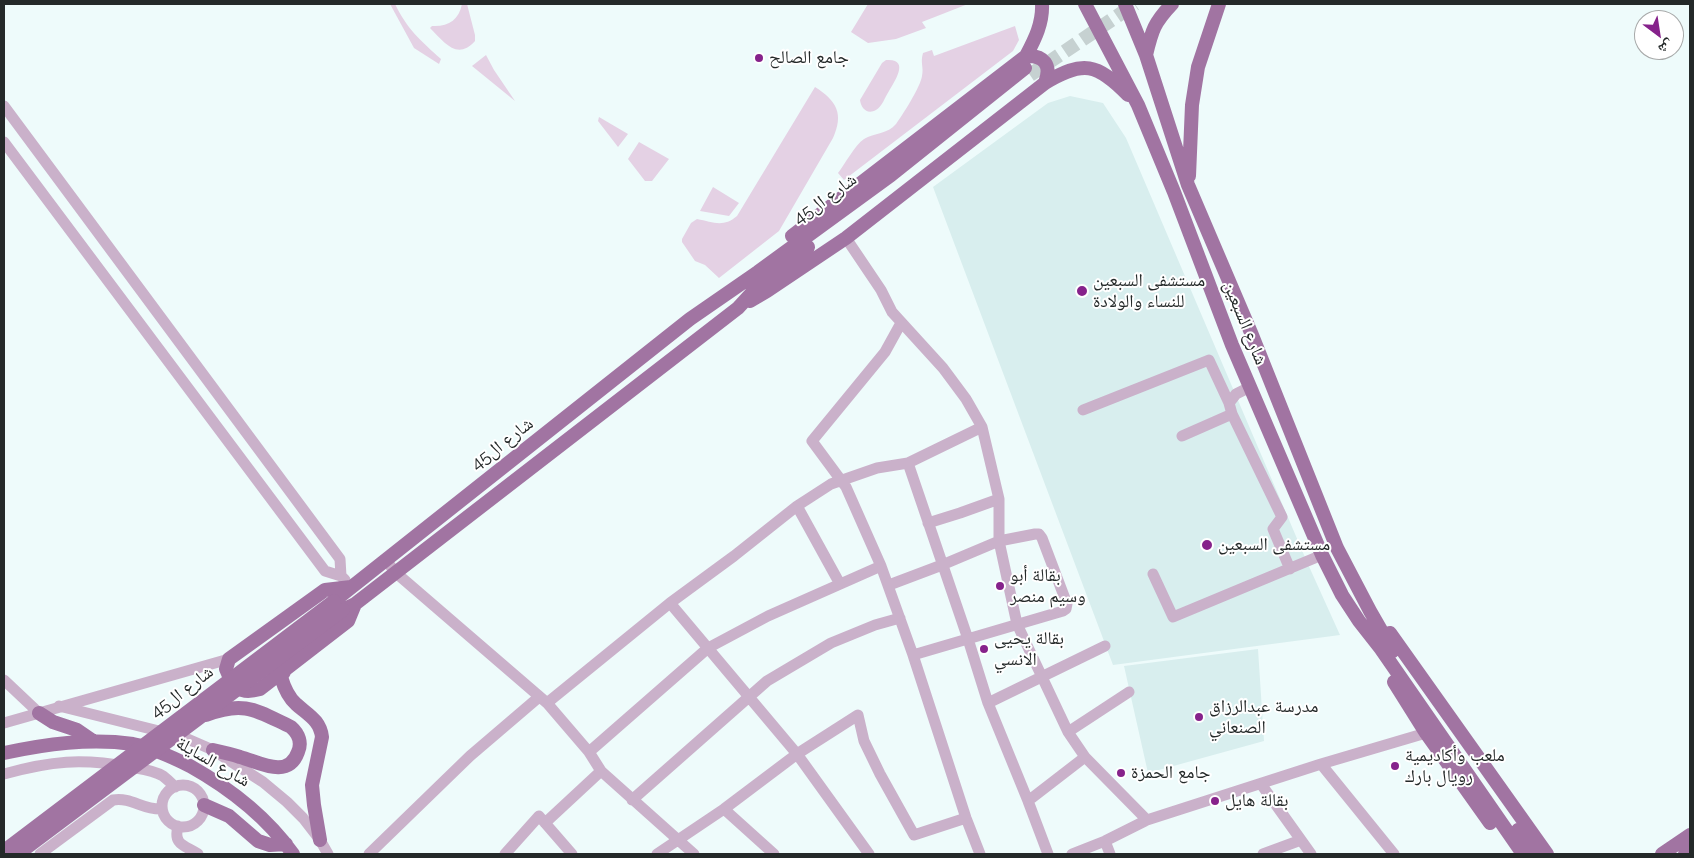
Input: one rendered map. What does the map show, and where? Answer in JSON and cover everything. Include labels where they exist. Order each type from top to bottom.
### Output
[{"type":"main road","points":[[1027,66],[1043,16],[1042,4]]},
{"type":"main road","name":"شارع السبعين","points":[[1085,4],[1138,105],[1174,192],[1232,345],[1322,555],[1342,595],[1359,621],[1384,645]]},
{"type":"main road","name":"شارع السبعين","points":[[1125,4],[1146,55],[1188,185],[1252,335],[1338,548],[1370,611],[1384,645]]},
{"type":"main road","points":[[1146,55],[1151,34],[1157,20],[1172,4]]},
{"type":"main road","points":[[1188,185],[1192,105],[1198,67],[1219,4]]},
{"type":"main road","points":[[1027,66],[1034,55],[1042,59],[1047,66],[1048,75],[1045,83]]},
{"type":"main road","name":"شارع ال45","points":[[18,854],[344,605],[351,587],[690,319],[736,286],[759,259],[1027,66]]},
{"type":"main road","name":"شارع ال45","points":[[4,853],[344,605],[395,572],[738,308],[761,283],[1027,66]]},
{"type":"main road","points":[[738,308],[767,292],[846,238],[1045,83],[1074,68],[1090,68],[1103,73],[1138,105]]},
{"type":"main road","points":[[344,605],[348,621],[260,689],[249,692],[240,690],[231,681],[226,669],[229,658],[325,590],[351,587]]},
{"type":"main road","points":[[1370,611],[1394,636],[1547,854]]},
{"type":"main road","points":[[1359,621],[1376,653],[1426,733],[1513,854]]},
{"type":"main road","points":[[1384,645],[1523,854]]},
{"type":"main road","points":[[1384,645],[1535,854]]},
{"type":"main road","points":[[284,672],[281,677],[286,691],[295,704],[317,722],[321,732],[322,737],[312,785],[320,840]]},
{"type":"main road","points":[[198,718],[230,707],[249,708],[291,727],[296,731],[300,742],[295,758],[291,763],[281,768],[269,767],[240,756],[213,750]]},
{"type":"main road","points":[[40,713],[53,722],[77,730],[93,741]]},
{"type":"main road","name":"شارع السايلة","points":[[4,753],[35,747],[93,741],[133,744],[153,750],[206,775],[232,792],[254,809],[290,849]]},
{"type":"main road","points":[[204,805],[229,816],[258,841],[290,849]]},
{"type":"main road","points":[[1662,854],[1690,835]]},
{"type":"street","points":[[4,106],[340,559],[341,576]]},
{"type":"street","points":[[4,142],[326,571],[341,576],[351,587]]},
{"type":"street","points":[[846,238],[892,312],[943,368],[966,399],[982,427],[999,499],[999,541],[1017,624],[1068,732],[1085,757],[1146,820]]},
{"type":"street","points":[[901,323],[885,352],[812,441],[846,487],[889,585],[966,818],[980,854]]},
{"type":"street","points":[[1083,410],[1209,360],[1230,409],[1282,517],[1273,528],[1290,569]]},
{"type":"street","points":[[1182,436],[1230,409],[1236,394],[1250,387]]},
{"type":"street","points":[[369,854],[470,756],[734,556],[796,506],[831,484],[877,468],[908,463],[982,427]]},
{"type":"street","points":[[908,463],[988,703],[1048,854]]},
{"type":"street","points":[[928,523],[999,499]]},
{"type":"street","points":[[796,506],[840,584]]},
{"type":"street","points":[[889,585],[999,541],[1039,534],[1067,604],[1066,609],[1063,611],[913,655]]},
{"type":"street","points":[[1153,574],[1174,617],[1322,555]]},
{"type":"street","points":[[386,560],[395,572],[543,700],[589,752],[601,771],[694,854]]},
{"type":"street","points":[[589,752],[708,648],[768,616],[881,566]]},
{"type":"street","points":[[670,603],[798,754],[870,854]]},
{"type":"street","points":[[632,800],[767,681],[831,643],[875,625],[900,618]]},
{"type":"street","points":[[988,703],[1106,646]]},
{"type":"street","points":[[4,723],[229,658]]},
{"type":"street","points":[[4,680],[40,713]]},
{"type":"street","points":[[1068,732],[1129,692]]},
{"type":"street","points":[[59,706],[175,735],[213,750],[262,782],[287,802],[303,818],[328,854]]},
{"type":"street","points":[[657,854],[724,809],[798,754],[858,715],[864,741],[914,835],[966,818]]},
{"type":"street","points":[[1072,854],[1105,841],[1146,820],[1321,764],[1426,733]]},
{"type":"street","points":[[1028,801],[1085,757]]},
{"type":"street","points":[[4,774],[33,766],[67,761],[88,761],[150,770],[164,776],[175,787]]},
{"type":"street","points":[[1321,764],[1394,854]]},
{"type":"street","points":[[545,823],[601,771]]},
{"type":"street","points":[[1261,784],[1311,854]]},
{"type":"street","points":[[186,785],[192,787],[200,794],[204,805],[201,817],[191,826],[178,826],[167,820],[162,809],[166,794],[175,787],[186,785]]},
{"type":"street","points":[[40,854],[113,800],[127,800],[146,808],[162,809]]},
{"type":"street","points":[[724,809],[774,854]]},
{"type":"street","points":[[505,854],[539,816],[572,854]]},
{"type":"street","points":[[178,826],[177,840],[198,854]]},
{"type":"street","points":[[1263,854],[1301,840]]},
{"type":"street","points":[[1105,841],[1110,854]]},
{"type":"shaded area","points":[[390,4],[395,4],[410,28],[441,59],[439,64],[414,48]]},
{"type":"shaded area","points":[[462,4],[467,4],[475,41],[468,47],[457,49],[446,44],[430,28],[432,26],[448,24],[452,21],[461,10]]},
{"type":"shaded area","points":[[868,4],[968,4],[922,22],[926,28],[896,39],[868,43],[851,32]]},
{"type":"shaded area","points":[[1015,26],[1019,40],[1013,51],[844,180],[838,173],[857,146],[864,139],[885,132],[893,127],[907,108],[921,81],[923,53],[932,50],[934,56]]},
{"type":"shaded area","points":[[486,55],[494,70],[515,101],[472,66]]},
{"type":"shaded area","points":[[886,60],[894,60],[898,63],[899,71],[897,77],[880,107],[870,112],[867,111],[863,108],[860,100],[882,63]]},
{"type":"shaded area","points":[[815,87],[829,97],[836,109],[838,122],[833,138],[779,231],[719,278],[705,265],[695,261],[682,242],[682,239],[691,223],[697,219],[722,223],[732,220],[737,216]]},
{"type":"shaded area","name":"مستشفى السبعين للنساء والولادة","points":[[1070,96],[1103,103],[1126,138],[1340,635],[1113,665],[933,187],[1048,103]]},
{"type":"shaded area","points":[[599,117],[628,134],[618,147],[598,121]]},
{"type":"shaded area","points":[[639,142],[669,159],[652,181],[645,181],[628,159]]},
{"type":"shaded area","points":[[713,187],[739,203],[729,216],[700,211]]},
{"type":"shaded area","name":"مدرسة عبدالرزاق الصنعاني","points":[[1258,649],[1264,741],[1148,773],[1124,666]]},
{"type":"tunnel","points":[[1030,75],[1135,4]]},
{"type":"place","name":"جامع الصالح","points":[[759,58]]},
{"type":"place","name":"مستشفى السبعين للنساء والولادة","points":[[1082,291]]},
{"type":"place","name":"مستشفى السبعين","points":[[1207,545]]},
{"type":"place","name":"بقالة أبو وسيم منصر","points":[[1000,586]]},
{"type":"place","name":"بقالة يحيى الانسي","points":[[984,649]]},
{"type":"place","name":"مدرسة عبدالرزاق الصنعاني","points":[[1199,717]]},
{"type":"place","name":"ملعب وأكاديمية رويال بارك","points":[[1395,766]]},
{"type":"place","name":"جامع الحمزة","points":[[1121,773]]},
{"type":"place","name":"بقالة هايل","points":[[1215,801]]}]
